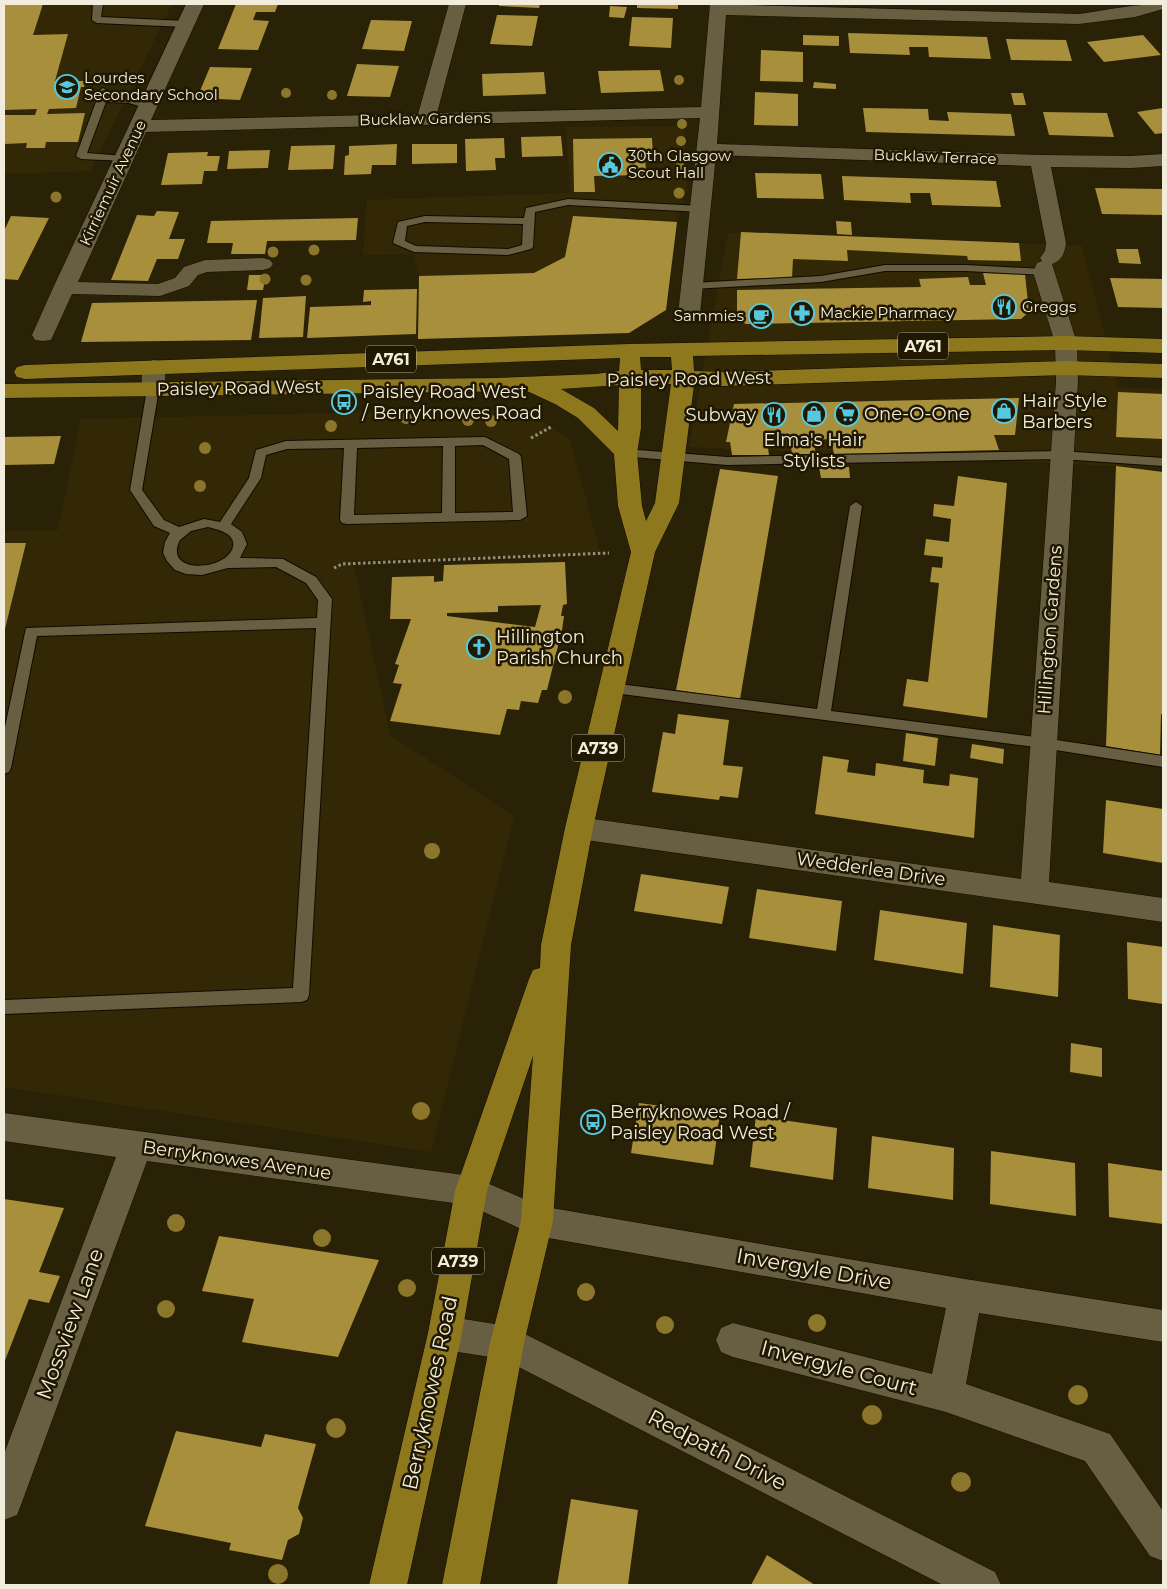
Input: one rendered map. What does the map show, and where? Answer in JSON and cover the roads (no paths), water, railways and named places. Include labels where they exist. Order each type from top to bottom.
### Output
[{"type":"main road","name":"Paisley Road West","points":[[4,372],[629,351],[1066,343],[1163,346]]},
{"type":"main road","name":"Berryknowes Road","points":[[461,1585],[507,1343],[537,1221],[556,945],[579,828],[643,552],[667,503],[679,410],[682,350]]},
{"type":"main road","name":"Berryknowes Road","points":[[629,351],[631,376],[630,428],[625,453],[630,506],[643,552]]},
{"type":"main road","points":[[216,366],[257,376],[593,368],[631,376],[661,387],[671,396],[679,410]]},
{"type":"main road","name":"Paisley Road West","points":[[4,391],[497,385],[596,381],[631,376],[682,379],[1066,368],[1163,371]]},
{"type":"main road","points":[[497,385],[537,389],[566,399],[583,409],[608,432],[625,453]]},
{"type":"main road","name":"Berryknowes Road","points":[[388,1585],[445,1332],[471,1191],[556,945]]},
{"type":"street","name":"Kirriemuir Avenue","points":[[43,335],[63,288],[141,126],[195,4]]},
{"type":"street","points":[[426,120],[457,4]]},
{"type":"street","points":[[688,314],[707,149],[717,7],[1079,19],[1135,12],[1160,4]]},
{"type":"street","name":"Bucklaw Gardens","points":[[141,126],[710,112]]},
{"type":"street","name":"Bucklaw Terrace","points":[[707,149],[1040,161],[1131,162],[1163,160]]},
{"type":"street","points":[[1040,161],[1056,243],[1054,252],[1046,266]]},
{"type":"street","points":[[63,288],[160,290],[182,282],[191,271],[205,266],[263,264]]},
{"type":"street","name":"Hillington Gardens","points":[[1034,892],[1061,455],[1065,422],[1066,343],[1046,266]]},
{"type":"street","points":[[152,389],[154,367]]},
{"type":"street","name":"Wedderlea Drive","points":[[579,828],[1163,910]]},
{"type":"street","name":"Berryknowes Avenue","points":[[4,1127],[471,1191]]},
{"type":"street","name":"Mossview Lane","points":[[4,1502],[136,1146]]},
{"type":"street","name":"Invergyle Drive","points":[[471,1191],[537,1221],[965,1295],[1163,1326]]},
{"type":"street","points":[[946,1395],[965,1295]]},
{"type":"street","name":"Redpath Drive","points":[[445,1332],[507,1343],[982,1585]]},
{"type":"street","name":"Invergyle Court","points":[[733,1340],[946,1395],[1097,1446],[1163,1544]]},
{"type":"lane","points":[[98,4],[96,20],[185,24]]},
{"type":"lane","points":[[124,159],[81,156],[103,95],[149,106]]},
{"type":"lane","points":[[529,220],[425,219],[402,224],[399,243],[414,249],[508,252],[527,247],[530,210],[568,202],[701,209]]},
{"type":"lane","points":[[692,286],[821,279],[885,268],[1046,266]]},
{"type":"lane","points":[[152,389],[136,490],[159,523],[179,532]]},
{"type":"lane","points":[[224,525],[255,478],[260,453],[286,445],[351,443],[485,440],[515,457],[520,516],[347,520],[351,443]]},
{"type":"lane","points":[[448,517],[449,441]]},
{"type":"lane","points":[[625,453],[727,461],[1061,455],[1163,462]]},
{"type":"lane","points":[[823,716],[856,506]]},
{"type":"lane","points":[[208,523],[224,525],[234,530],[240,537],[241,546],[237,555],[228,563],[218,568],[205,571],[182,568],[174,563],[169,555],[168,548],[172,539],[179,532],[193,525],[208,523]]},
{"type":"lane","points":[[4,1007],[302,995],[325,599],[311,580],[278,562],[228,563]]},
{"type":"lane","points":[[4,768],[31,631],[323,623]]},
{"type":"lane","points":[[611,688],[1043,744],[1163,762]]},
{"type":"place","name":"Lourdes Secondary School","points":[[67,87]]},
{"type":"place","name":"30th Glasgow Scout Hall","points":[[610,165]]},
{"type":"place","name":"Greggs","points":[[1004,307]]},
{"type":"place","name":"Mackie Pharmacy","points":[[802,313]]},
{"type":"place","name":"Sammies","points":[[761,316]]},
{"type":"place","name":"Paisley Road West / Berryknowes Road","points":[[344,402]]},
{"type":"place","name":"Hair Style Barbers","points":[[1004,411]]},
{"type":"place","name":"Elma's Hair Stylists","points":[[814,414]]},
{"type":"place","name":"One-O-One","points":[[847,414]]},
{"type":"place","name":"Subway","points":[[774,415]]},
{"type":"place","name":"Hillington Parish Church","points":[[479,647]]},
{"type":"place","name":"Berryknowes Road / Paisley Road West","points":[[593,1122]]}]
